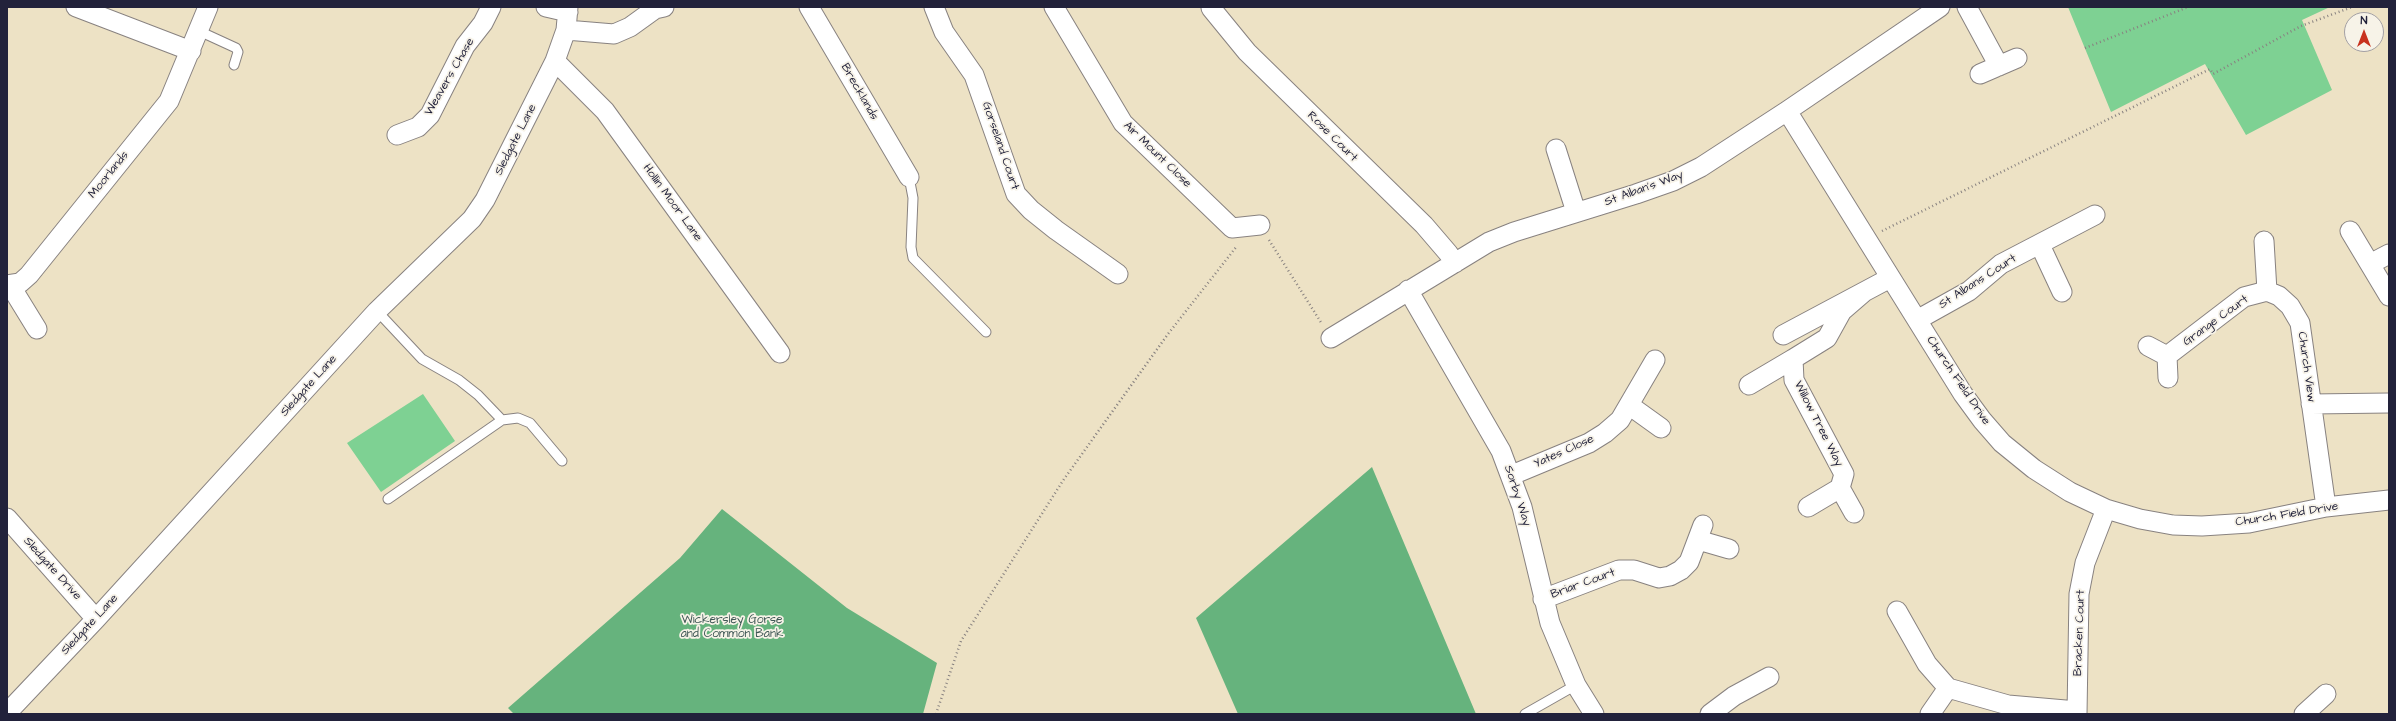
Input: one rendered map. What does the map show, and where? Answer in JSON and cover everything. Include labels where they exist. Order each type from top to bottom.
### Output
[{"type":"street","points":[[76,7],[191,51]]},
{"type":"street","name":"Moorlands","points":[[37,329],[9,285],[20,283],[29,275],[169,101],[208,7]]},
{"type":"street","name":"Weavers Chase","points":[[397,135],[418,127],[430,115],[465,46],[483,23],[491,7]]},
{"type":"street","points":[[546,7],[614,34],[630,27],[655,9],[664,7]]},
{"type":"street","name":"Brecklands","points":[[809,7],[909,177]]},
{"type":"street","name":"Gorseland Court","points":[[934,7],[944,32],[974,75],[1016,194],[1031,210],[1056,230],[1118,274]]},
{"type":"street","name":"Air Mount Close","points":[[1054,7],[1122,123],[1232,228]]},
{"type":"street","name":"St Alban's Way","points":[[1330,338],[1489,242],[1514,232],[1680,177],[1701,167],[1787,112],[1940,7]]},
{"type":"street","points":[[1967,7],[1999,66]]},
{"type":"street","name":"Rose Court","points":[[1211,8],[1247,52],[1424,225],[1448,252],[1455,263]]},
{"type":"street","name":"Sledgate Lane","points":[[7,713],[96,619],[377,311],[477,213],[486,200],[555,61],[567,16]]},
{"type":"street","points":[[1980,74],[2017,58]]},
{"type":"street","name":"Hollin Moor Lane","points":[[555,61],[605,111],[780,353]]},
{"type":"street","name":"Church Field Drive","points":[[1787,112],[1868,238],[1890,278],[1963,394],[2002,443],[2034,469],[2070,492],[2106,509],[2140,519],[2173,525],[2202,526],[2249,523],[2326,508],[2389,500]]},
{"type":"street","points":[[1556,149],[1576,212]]},
{"type":"street","name":"St Albans Court","points":[[1917,320],[1969,291],[2001,264],[2095,215]]},
{"type":"street","points":[[1232,228],[1260,225]]},
{"type":"street","points":[[2350,231],[2389,296]]},
{"type":"street","points":[[2264,241],[2267,291]]},
{"type":"street","points":[[2040,244],[2062,292]]},
{"type":"street","points":[[2370,264],[2389,254]]},
{"type":"street","points":[[1783,335],[1890,278]]},
{"type":"street","name":"Sorby Way","points":[[1408,290],[1486,420],[1512,475],[1531,543],[1543,599],[1550,623],[1576,685],[1594,714]]},
{"type":"street","name":"Grange Court","points":[[2167,356],[2244,298],[2267,291]]},
{"type":"street","name":"Church View","points":[[2267,291],[2279,296],[2290,306],[2300,323],[2326,508]]},
{"type":"street","points":[[1749,385],[1827,338],[1842,311],[1864,292]]},
{"type":"street","points":[[2148,346],[2167,356],[2168,378]]},
{"type":"street","name":"Willow Tree Way","points":[[1793,359],[1794,380],[1844,474],[1840,488]]},
{"type":"street","name":"Yates Close","points":[[1512,475],[1589,443],[1620,420],[1655,360]]},
{"type":"street","points":[[2311,404],[2389,403]]},
{"type":"street","points":[[1629,405],[1661,428]]},
{"type":"street","points":[[1808,507],[1840,488],[1854,513]]},
{"type":"street","name":"Bracken Court","points":[[2077,713],[2079,594],[2085,563],[2106,509]]},
{"type":"street","name":"Sledgate Drive","points":[[7,518],[96,619]]},
{"type":"street","name":"Briar Court","points":[[1543,599],[1619,570],[1634,570],[1659,578],[1670,576],[1681,570],[1689,562],[1701,533],[1729,549]]},
{"type":"street","points":[[1897,611],[1927,664],[1948,688],[2008,705],[2077,713]]},
{"type":"street","points":[[1710,714],[1734,696],[1770,677]]},
{"type":"street","points":[[1930,714],[1948,688]]},
{"type":"street","points":[[2304,714],[2326,694]]},
{"type":"lane","points":[[199,31],[236,48],[238,53],[234,65]]},
{"type":"lane","points":[[909,177],[913,198],[911,247],[913,258],[986,332]]},
{"type":"lane","points":[[377,311],[422,359],[459,380],[478,395],[502,420]]},
{"type":"lane","points":[[388,499],[502,420],[518,418],[530,423],[562,460]]},
{"type":"lane","points":[[1525,714],[1576,685]]},
{"type":"path","points":[[2085,48],[2188,7]]},
{"type":"path","points":[[1868,238],[2210,69],[2213,74],[2301,26],[2352,7]]},
{"type":"path","points":[[1260,225],[1330,338]]},
{"type":"path","points":[[936,714],[962,641],[1064,479],[1168,334],[1237,246],[1232,228]]},
{"type":"green space","points":[[2068,7],[2330,7],[2302,20],[2332,90],[2246,135],[2205,64],[2111,112]]},
{"type":"green space","points":[[423,394],[455,441],[381,492],[347,443]]},
{"type":"green space","points":[[1372,467],[1476,714],[1238,714],[1196,618]]},
{"type":"green space","name":"Wickersley Gorse and Common Bank","points":[[722,509],[847,608],[937,663],[923,714],[514,714],[508,708],[680,558]]}]
